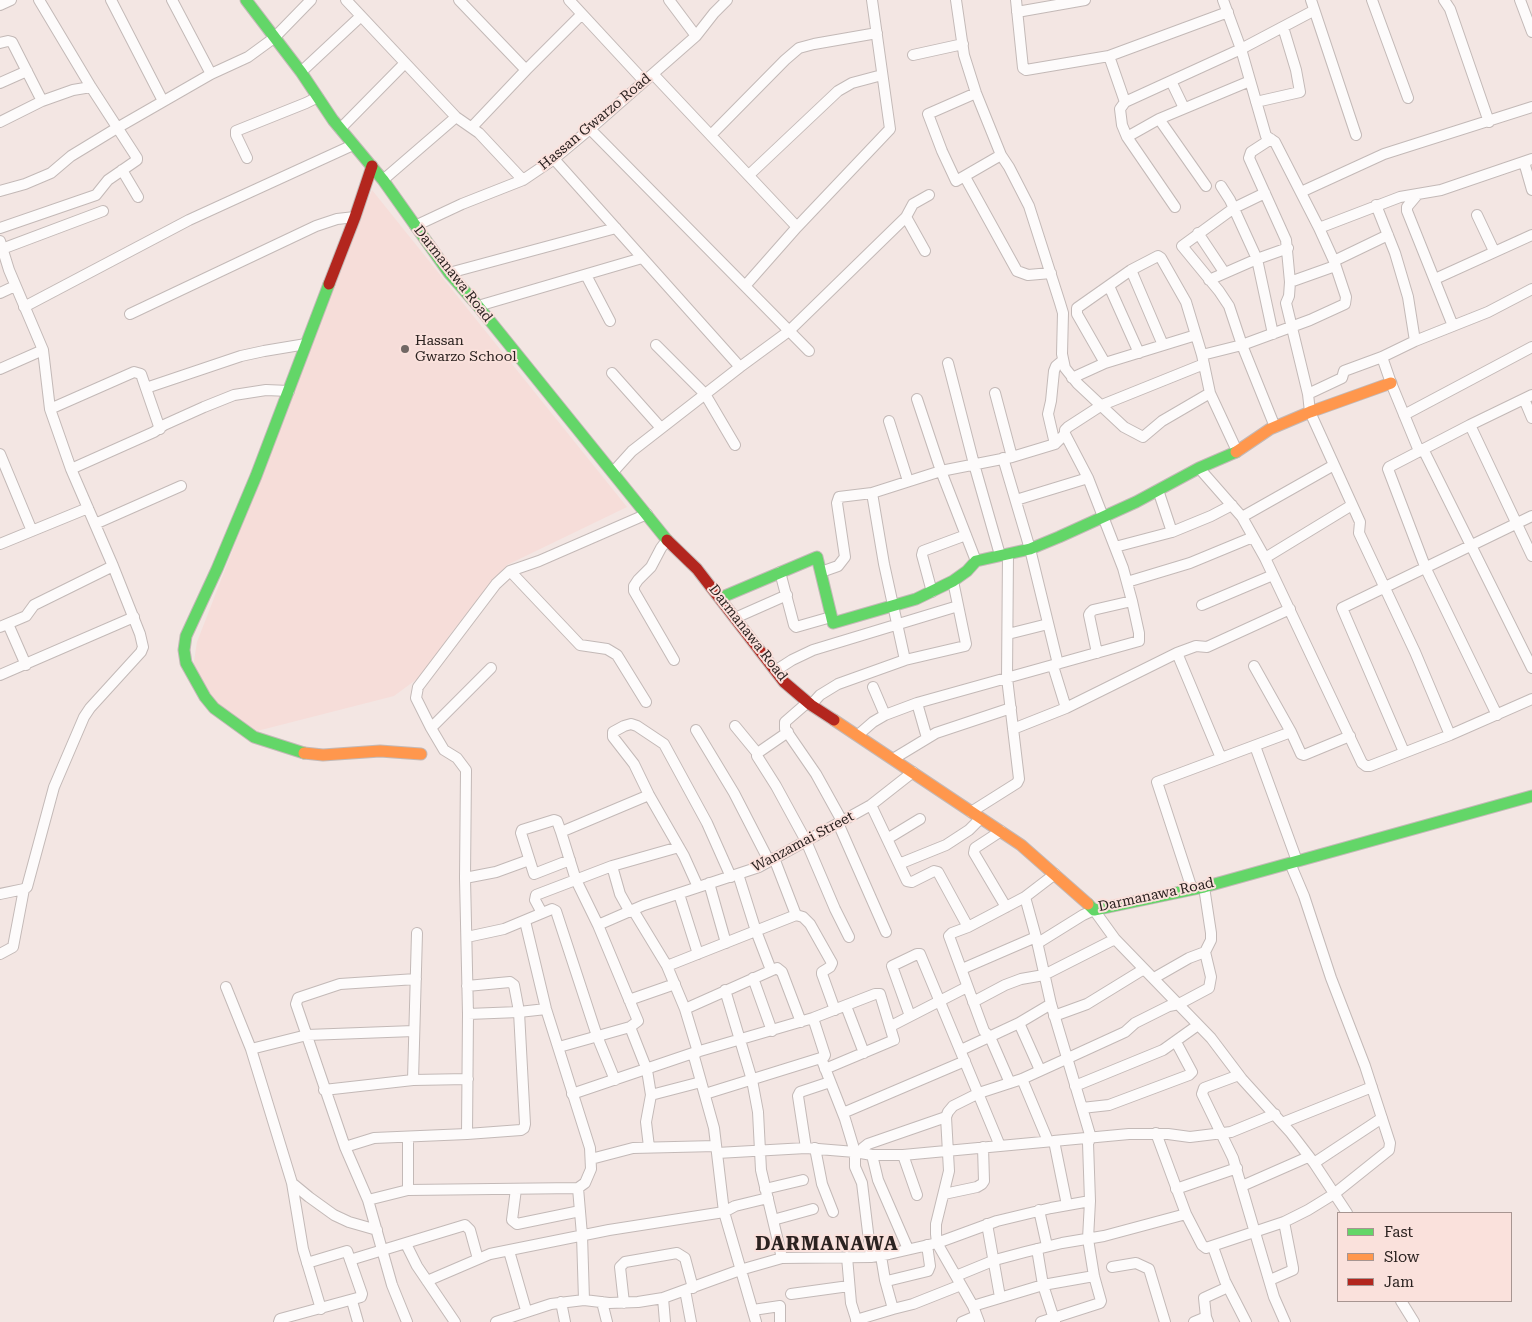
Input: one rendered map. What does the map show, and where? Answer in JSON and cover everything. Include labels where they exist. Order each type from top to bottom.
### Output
[{"type":"street","points":[[0,6],[11,0]]},
{"type":"street","points":[[0,228],[96,195],[108,180],[137,159],[39,0]]},
{"type":"street","points":[[111,0],[163,101]]},
{"type":"street","points":[[172,0],[211,74]]},
{"type":"street","name":"Darmanawa Road","points":[[246,0],[301,72],[340,129],[383,180],[449,273],[674,547],[697,569],[775,671],[793,690],[810,703],[1021,845],[1094,910],[1198,888],[1532,796]]},
{"type":"street","points":[[0,191],[25,184],[51,173],[71,156],[117,128],[211,74],[248,57],[274,38],[311,0]]},
{"type":"street","points":[[346,0],[456,117],[479,132],[522,180]]},
{"type":"street","points":[[459,0],[526,70]]},
{"type":"street","points":[[570,0],[644,81]]},
{"type":"street","points":[[669,0],[696,36]]},
{"type":"street","points":[[745,286],[797,227],[890,129],[872,0]]},
{"type":"street","points":[[956,0],[963,44],[976,93],[1001,155],[1029,206],[1062,308],[1062,361],[1065,368],[1072,378],[1124,427],[1143,437],[1155,426],[1210,393]]},
{"type":"street","points":[[821,572],[838,566],[845,557],[837,499],[839,497],[872,493],[941,471],[1008,457],[1055,444],[1065,434],[1065,430],[1068,427],[1102,405],[1203,360],[1291,327],[1345,304],[1346,297],[1319,228],[1275,142],[1267,134],[1226,3],[1109,56],[1024,69],[1016,0]]},
{"type":"street","points":[[1017,12],[1085,0]]},
{"type":"street","points":[[1311,0],[1313,11],[1356,134]]},
{"type":"street","points":[[1372,0],[1408,98]]},
{"type":"street","points":[[1444,0],[1450,9],[1489,122]]},
{"type":"street","points":[[1520,0],[1531,25]]},
{"type":"street","name":"Hassan Gwarzo Road","points":[[415,226],[462,204],[522,180],[554,159],[696,36],[723,2]]},
{"type":"street","points":[[1175,207],[1127,137],[1120,117],[1120,109],[1125,102],[1241,49],[1313,11]]},
{"type":"street","points":[[472,127],[582,14]]},
{"type":"street","points":[[301,72],[362,16]]},
{"type":"street","points":[[1256,102],[1300,92],[1296,70],[1283,27]]},
{"type":"street","points":[[711,135],[799,48],[878,33]]},
{"type":"street","points":[[0,43],[12,42],[42,101]]},
{"type":"street","points":[[913,55],[963,44]]},
{"type":"street","points":[[1109,56],[1125,102]]},
{"type":"street","points":[[340,129],[405,63]]},
{"type":"street","points":[[0,83],[27,71]]},
{"type":"street","points":[[653,74],[797,227]]},
{"type":"street","points":[[749,175],[838,91],[852,83],[882,75]]},
{"type":"street","points":[[1171,81],[1184,108]]},
{"type":"street","points":[[1127,137],[1159,119],[1250,81]]},
{"type":"street","points":[[0,122],[42,101],[73,90],[91,87]]},
{"type":"street","points":[[976,93],[928,114],[955,180],[1001,155]]},
{"type":"street","points":[[247,158],[236,135],[236,130],[318,97]]},
{"type":"street","points":[[1301,192],[1384,154],[1532,107]]},
{"type":"street","points":[[383,180],[456,117]]},
{"type":"street","points":[[1159,119],[1206,186]]},
{"type":"street","points":[[590,129],[809,351]]},
{"type":"street","points":[[1267,134],[1249,155],[1249,158],[1288,248],[1290,282],[1289,296],[1286,303],[1308,394],[1310,412],[1360,522],[1358,533],[1415,652],[1450,735]]},
{"type":"street","points":[[24,307],[189,220],[353,145]]},
{"type":"street","points":[[554,159],[740,367]]},
{"type":"street","points":[[1319,228],[1400,197],[1441,190],[1528,161],[1532,190]]},
{"type":"street","points":[[372,166],[355,217],[289,391],[224,552],[186,636],[184,650],[186,662],[205,697],[214,708],[243,731],[254,737],[304,753],[322,755],[380,751],[421,754]]},
{"type":"street","points":[[122,170],[138,197]]},
{"type":"street","points":[[965,176],[1017,271],[1028,275],[1051,273]]},
{"type":"street","points":[[1221,186],[1234,208],[1257,259],[1273,334]]},
{"type":"street","points":[[1265,192],[1234,208],[1182,246],[1229,306],[1242,345],[1275,427]]},
{"type":"street","points":[[613,472],[632,451],[789,331],[906,216],[913,204],[929,195]]},
{"type":"street","points":[[1417,195],[1407,207],[1407,211],[1453,326]]},
{"type":"street","points":[[1376,205],[1395,253],[1408,297],[1415,341]]},
{"type":"street","points":[[0,894],[24,889],[29,884],[54,787],[84,718],[90,708],[143,650],[134,617],[71,469],[50,409],[43,350],[15,286],[1,245],[103,211]]},
{"type":"street","points":[[1477,215],[1494,252]]},
{"type":"street","points":[[906,216],[925,250]]},
{"type":"street","points":[[130,314],[316,226],[337,219],[355,217]]},
{"type":"street","points":[[449,273],[616,228]]},
{"type":"street","points":[[1198,233],[1224,272]]},
{"type":"street","points":[[1435,279],[1532,234]]},
{"type":"street","points":[[1290,282],[1334,264],[1388,235]]},
{"type":"street","points":[[1210,280],[1224,272],[1288,248]]},
{"type":"street","points":[[1105,363],[1076,311],[1077,308],[1131,270],[1155,257],[1161,258],[1186,302],[1203,360],[1210,393],[1237,451]]},
{"type":"street","points":[[478,306],[642,258]]},
{"type":"street","points":[[1131,270],[1164,345]]},
{"type":"street","points":[[586,275],[610,321]]},
{"type":"street","points":[[0,293],[15,286]]},
{"type":"street","points":[[1109,286],[1138,353]]},
{"type":"street","points":[[1308,394],[1342,378],[1344,370],[1382,357],[1415,341],[1488,312],[1532,289]]},
{"type":"street","points":[[1072,378],[1105,363],[1196,335]]},
{"type":"street","points":[[146,388],[241,356],[306,344]]},
{"type":"street","points":[[656,345],[705,394],[735,445]]},
{"type":"street","points":[[1404,415],[1532,347]]},
{"type":"street","points":[[0,369],[43,350]]},
{"type":"street","points":[[1382,357],[1404,415],[1532,668]]},
{"type":"street","points":[[1055,444],[1048,411],[1051,402],[1054,371],[1056,366],[1062,361]]},
{"type":"street","points":[[948,363],[974,464],[1004,555],[1008,634],[1007,678],[1018,781],[971,812]]},
{"type":"street","points":[[50,409],[134,372],[141,374],[160,429]]},
{"type":"street","points":[[612,373],[661,428]]},
{"type":"street","points":[[720,598],[817,557],[833,623],[892,605],[916,600],[953,581],[968,571],[976,561],[1030,549],[1103,517],[1199,468],[1237,451],[1275,427],[1310,412],[1391,383]]},
{"type":"street","points":[[71,469],[160,429],[164,425],[204,406],[234,395],[266,390],[289,391]]},
{"type":"street","points":[[995,393],[1016,500],[1030,549],[1066,708]]},
{"type":"street","points":[[1497,715],[1426,568],[1388,469],[1421,450],[1528,397],[1532,418]]},
{"type":"street","points":[[918,399],[941,471],[976,561]]},
{"type":"street","points":[[889,421],[908,482]]},
{"type":"street","points":[[1470,425],[1532,556]]},
{"type":"street","points":[[858,736],[873,722],[885,715],[917,703],[1139,641],[1132,601],[1115,547],[1088,478],[1065,434]]},
{"type":"street","points":[[0,454],[32,531]]},
{"type":"street","points":[[1242,517],[1334,465]]},
{"type":"street","points":[[1199,468],[1242,517],[1265,558],[1362,764],[1370,766],[1450,735],[1532,699]]},
{"type":"street","points":[[1016,500],[1088,478]]},
{"type":"street","points":[[95,524],[181,486]]},
{"type":"street","points":[[1158,490],[1172,532]]},
{"type":"street","points":[[872,493],[892,605],[905,660]]},
{"type":"street","points":[[1115,547],[1172,532],[1232,505]]},
{"type":"street","points":[[1265,558],[1352,505]]},
{"type":"street","points":[[0,544],[88,508]]},
{"type":"street","points":[[467,1134],[466,770],[457,758],[444,750],[431,728],[416,698],[418,687],[496,584],[510,571],[539,561],[647,514]]},
{"type":"street","points":[[1404,752],[1342,608],[1532,516]]},
{"type":"street","points":[[932,592],[922,555],[923,551],[966,535]]},
{"type":"street","points":[[1127,582],[1190,563],[1253,537]]},
{"type":"street","points":[[674,547],[661,548],[651,567],[634,586],[634,591],[674,660]]},
{"type":"street","points":[[26,665],[4,625],[28,615],[34,605],[113,566]]},
{"type":"street","points":[[510,571],[580,645],[606,648],[617,655],[646,702]]},
{"type":"street","points":[[780,572],[796,627],[831,617]]},
{"type":"street","points":[[1202,605],[1273,575]]},
{"type":"street","points":[[886,932],[840,822],[816,774],[785,729],[785,722],[820,695],[838,684],[905,660],[965,646],[953,581]]},
{"type":"street","points":[[735,618],[787,595]]},
{"type":"street","points":[[916,600],[921,617]]},
{"type":"street","points":[[1097,653],[1090,613],[1093,610],[1132,601]]},
{"type":"street","points":[[775,671],[806,652],[958,606]]},
{"type":"street","points":[[1013,729],[1066,708],[1177,653],[1196,646],[1207,647],[1290,609]]},
{"type":"street","points":[[0,675],[134,617]]},
{"type":"street","points":[[1008,634],[1048,624]]},
{"type":"street","points":[[1177,653],[1221,758]]},
{"type":"street","points":[[1254,666],[1302,755],[1350,736]]},
{"type":"street","points":[[431,728],[491,668]]},
{"type":"street","points":[[873,687],[885,715]]},
{"type":"street","points":[[917,703],[927,738]]},
{"type":"street","points":[[893,759],[927,738],[1011,708]]},
{"type":"street","points":[[698,887],[679,847],[649,795],[634,764],[613,736],[613,732],[624,726],[631,724],[637,726],[664,744],[734,876],[772,970]]},
{"type":"street","points":[[736,726],[758,754],[806,840],[849,937]]},
{"type":"street","points":[[696,730],[771,860],[796,915]]},
{"type":"street","points":[[758,754],[788,732]]},
{"type":"street","points":[[887,1281],[928,1271],[930,1266],[932,1244],[949,1170],[946,1117],[953,1106],[979,1092],[1022,1079],[1125,1032],[1135,1023],[1169,1006],[1179,1004],[1210,986],[1211,977],[1206,952],[1211,940],[1211,933],[1198,888],[1158,782],[1291,732]]},
{"type":"street","points":[[1156,1133],[1186,1214],[1203,1247],[1213,1247],[1284,1222],[1308,1210],[1334,1194],[1389,1150],[1390,1143],[1372,1087],[1331,978],[1255,746]]},
{"type":"street","name":"Wanzamai Street","points":[[598,924],[709,883],[734,876],[771,860],[871,806],[913,772]]},
{"type":"street","points":[[561,832],[649,795]]},
{"type":"street","points":[[871,806],[899,864],[910,882],[934,871],[938,872],[968,927]]},
{"type":"street","points":[[899,864],[946,845],[970,830],[980,819]]},
{"type":"street","points":[[559,1047],[630,1027],[638,1021],[598,924],[576,880],[570,860],[561,832],[556,820],[522,830],[520,833],[533,873],[536,874],[570,860]]},
{"type":"street","points":[[887,839],[920,820]]},
{"type":"street","points":[[1001,831],[975,848],[974,853],[1006,907]]},
{"type":"street","points":[[542,914],[535,900],[536,895],[612,866],[679,847]]},
{"type":"street","points":[[465,878],[496,872],[529,860]]},
{"type":"street","points":[[612,866],[620,894],[668,966],[685,1009],[714,1128],[724,1212],[756,1322]]},
{"type":"street","points":[[1010,1083],[990,1037],[984,1031],[949,936],[1025,897],[1055,874]]},
{"type":"street","points":[[709,883],[726,943]]},
{"type":"street","points":[[0,954],[13,947],[24,889]]},
{"type":"street","points":[[679,894],[698,954]]},
{"type":"street","points":[[1025,897],[1054,1016],[1091,1138],[1088,1143],[1090,1201],[1088,1239],[1094,1276],[1101,1301],[1100,1304],[1054,1320],[1041,1322]]},
{"type":"street","points":[[467,937],[504,929],[552,909],[556,911],[597,1036],[615,1080]]},
{"type":"street","points":[[962,969],[1037,940],[1094,910],[1115,939],[1211,1038],[1239,1075],[1275,1114],[1311,1160],[1346,1212]]},
{"type":"street","points":[[668,966],[796,915],[803,917],[810,924],[832,962],[830,967],[822,972],[822,974],[835,1010]]},
{"type":"street","points":[[368,1200],[408,1190],[578,1188],[586,1183],[591,1169],[590,1148],[546,1009],[525,921]]},
{"type":"street","points":[[414,1080],[417,933]]},
{"type":"street","points":[[973,1002],[1005,985],[1021,979],[1044,975],[1115,939]]},
{"type":"street","points":[[1154,978],[1188,958],[1206,952]]},
{"type":"street","points":[[910,1016],[892,965],[920,954],[1000,1146]]},
{"type":"street","points":[[685,1009],[777,968],[782,972],[801,1022]]},
{"type":"street","points":[[1054,1016],[1087,1004],[1144,968]]},
{"type":"street","points":[[754,978],[772,1030]]},
{"type":"street","points":[[407,1322],[392,1285],[368,1200],[345,1147],[324,1090],[308,1035],[296,1004],[298,998],[340,984],[416,979]]},
{"type":"street","points":[[345,1147],[374,1138],[467,1134],[521,1130],[524,1128],[526,1124],[518,1009],[514,985],[510,982],[467,986]]},
{"type":"street","points":[[629,1000],[675,984]]},
{"type":"street","points":[[226,987],[250,1050],[292,1182],[301,1242],[321,1309]]},
{"type":"street","points":[[891,1026],[967,987]]},
{"type":"street","points":[[725,990],[752,1080],[758,1112],[761,1170],[782,1258]]},
{"type":"street","points":[[572,1094],[696,1053],[801,1022],[875,994],[880,994],[894,1040],[825,1069]]},
{"type":"street","points":[[961,1050],[1019,1023],[1051,1004]]},
{"type":"street","points":[[846,1006],[864,1053]]},
{"type":"street","points":[[468,1014],[518,1009],[546,1009]]},
{"type":"street","points":[[705,1094],[821,1058],[825,1055],[813,1018]]},
{"type":"street","points":[[1019,1023],[1040,1070]]},
{"type":"street","points":[[1075,1086],[1150,1056],[1176,1042],[1198,1025]]},
{"type":"street","points":[[630,1027],[647,1070],[651,1095],[646,1122],[650,1147]]},
{"type":"street","points":[[250,1050],[308,1035],[414,1030]]},
{"type":"street","points":[[1082,1108],[1115,1104],[1189,1075],[1192,1072],[1176,1042]]},
{"type":"street","points":[[821,1058],[858,1152],[855,1167],[862,1183],[876,1256],[887,1281],[893,1308]]},
{"type":"street","points":[[843,1113],[965,1061]]},
{"type":"street","points":[[1239,1075],[1204,1088],[1202,1091],[1237,1168],[1274,1297],[1285,1322]]},
{"type":"street","points":[[324,1090],[414,1080],[468,1079]]},
{"type":"street","points":[[1022,1079],[1051,1141],[1067,1205]]},
{"type":"street","points":[[651,1095],[702,1082]]},
{"type":"street","points":[[830,1082],[800,1092],[798,1096],[811,1148],[833,1212]]},
{"type":"street","points":[[1282,1123],[1372,1087]]},
{"type":"street","points":[[591,1159],[633,1148],[650,1147],[716,1150],[811,1148],[872,1155],[903,1155],[1156,1133],[1190,1137],[1241,1129],[1275,1114]]},
{"type":"street","points":[[858,1152],[868,1144],[946,1117]]},
{"type":"street","points":[[1242,1186],[1311,1160],[1382,1118]]},
{"type":"street","points":[[408,1137],[408,1190]]},
{"type":"street","points":[[944,1194],[977,1187],[982,1184],[984,1181],[983,1147]]},
{"type":"street","points":[[872,1155],[878,1180],[908,1249]]},
{"type":"street","points":[[903,1155],[917,1195]]},
{"type":"street","points":[[1176,1189],[1237,1168]]},
{"type":"street","points":[[427,1281],[490,1254],[582,1235],[724,1212],[803,1180]]},
{"type":"street","points":[[292,1182],[308,1197],[334,1215],[349,1222],[376,1230]]},
{"type":"street","points":[[578,1188],[584,1300]]},
{"type":"street","points":[[516,1189],[512,1220],[517,1224],[580,1211]]},
{"type":"street","points":[[496,1322],[526,1310],[562,1302],[584,1300],[624,1303],[663,1298],[740,1270],[782,1258],[876,1256],[932,1244],[987,1224],[1039,1210],[1090,1201]]},
{"type":"street","points":[[773,1220],[813,1209]]},
{"type":"street","points":[[1039,1210],[1043,1285],[1054,1320]]},
{"type":"street","points":[[847,1257],[849,1286],[856,1321],[893,1308],[913,1304],[994,1260],[1186,1214]]},
{"type":"street","points":[[1270,1280],[1294,1268],[1284,1222]]},
{"type":"street","points":[[987,1224],[1000,1297]]},
{"type":"street","points":[[350,1260],[465,1225],[470,1230],[478,1259]]},
{"type":"street","points":[[406,1244],[417,1266],[455,1322]]},
{"type":"street","points":[[932,1244],[958,1281],[976,1315]]},
{"type":"street","points":[[1213,1247],[1228,1287],[1246,1322]]},
{"type":"street","points":[[279,1322],[280,1319],[352,1301],[361,1297],[362,1294],[348,1253],[345,1250],[307,1263]]},
{"type":"street","points":[[509,1251],[526,1310]]},
{"type":"street","points":[[624,1303],[620,1267],[625,1262],[677,1253],[684,1258],[689,1289],[691,1322]]},
{"type":"street","points":[[1112,1267],[1136,1264],[1149,1269],[1166,1322]]},
{"type":"street","points":[[962,1322],[976,1315],[1000,1297],[1043,1285],[1094,1276]]},
{"type":"street","points":[[791,1294],[849,1286]]},
{"type":"street","points":[[1194,1322],[1207,1319],[1203,1300],[1205,1296],[1228,1287]]},
{"type":"street","points":[[663,1298],[665,1322]]},
{"type":"street","points":[[352,1301],[358,1322]]},
{"type":"street","points":[[562,1302],[565,1322]]},
{"type":"street","points":[[602,1302],[607,1322]]},
{"type":"street","points":[[1403,1302],[1414,1322]]},
{"type":"street","points":[[753,1310],[780,1306],[780,1322]]},
{"type":"shaded area","name":"Hassan Gwarzo School","points":[[372,190],[627,507],[507,565],[451,633],[425,673],[394,696],[257,731],[212,702],[193,668],[197,642]]},
{"type":"traffic: fast","points":[[246,0],[301,72],[333,120],[383,180],[449,273],[478,306],[667,540]]},
{"type":"traffic: fast","points":[[304,753],[254,737],[214,708],[205,697],[186,663],[184,650],[186,636],[217,569],[256,476],[329,284]]},
{"type":"traffic: fast","points":[[720,598],[817,557],[833,623],[916,599],[953,581],[967,571],[976,561],[1030,549],[1059,537],[1136,502],[1199,468],[1236,452]]},
{"type":"traffic: fast","points":[[1088,904],[1094,910],[1204,887],[1532,796]]},
{"type":"traffic: slow","points":[[1236,452],[1270,429],[1310,412],[1391,383]]},
{"type":"traffic: slow","points":[[834,720],[1021,845],[1088,904]]},
{"type":"traffic: slow","points":[[304,753],[323,755],[380,751],[421,754]]},
{"type":"traffic: jam","points":[[329,284],[372,166]]},
{"type":"traffic: jam","points":[[667,540],[697,569],[784,682],[811,705],[834,720]]},
{"type":"place","name":"Hassan Gwarzo School","points":[[405,349]]},
{"type":"district","name":"DARMANAWA","points":[[827,1244]]}]
